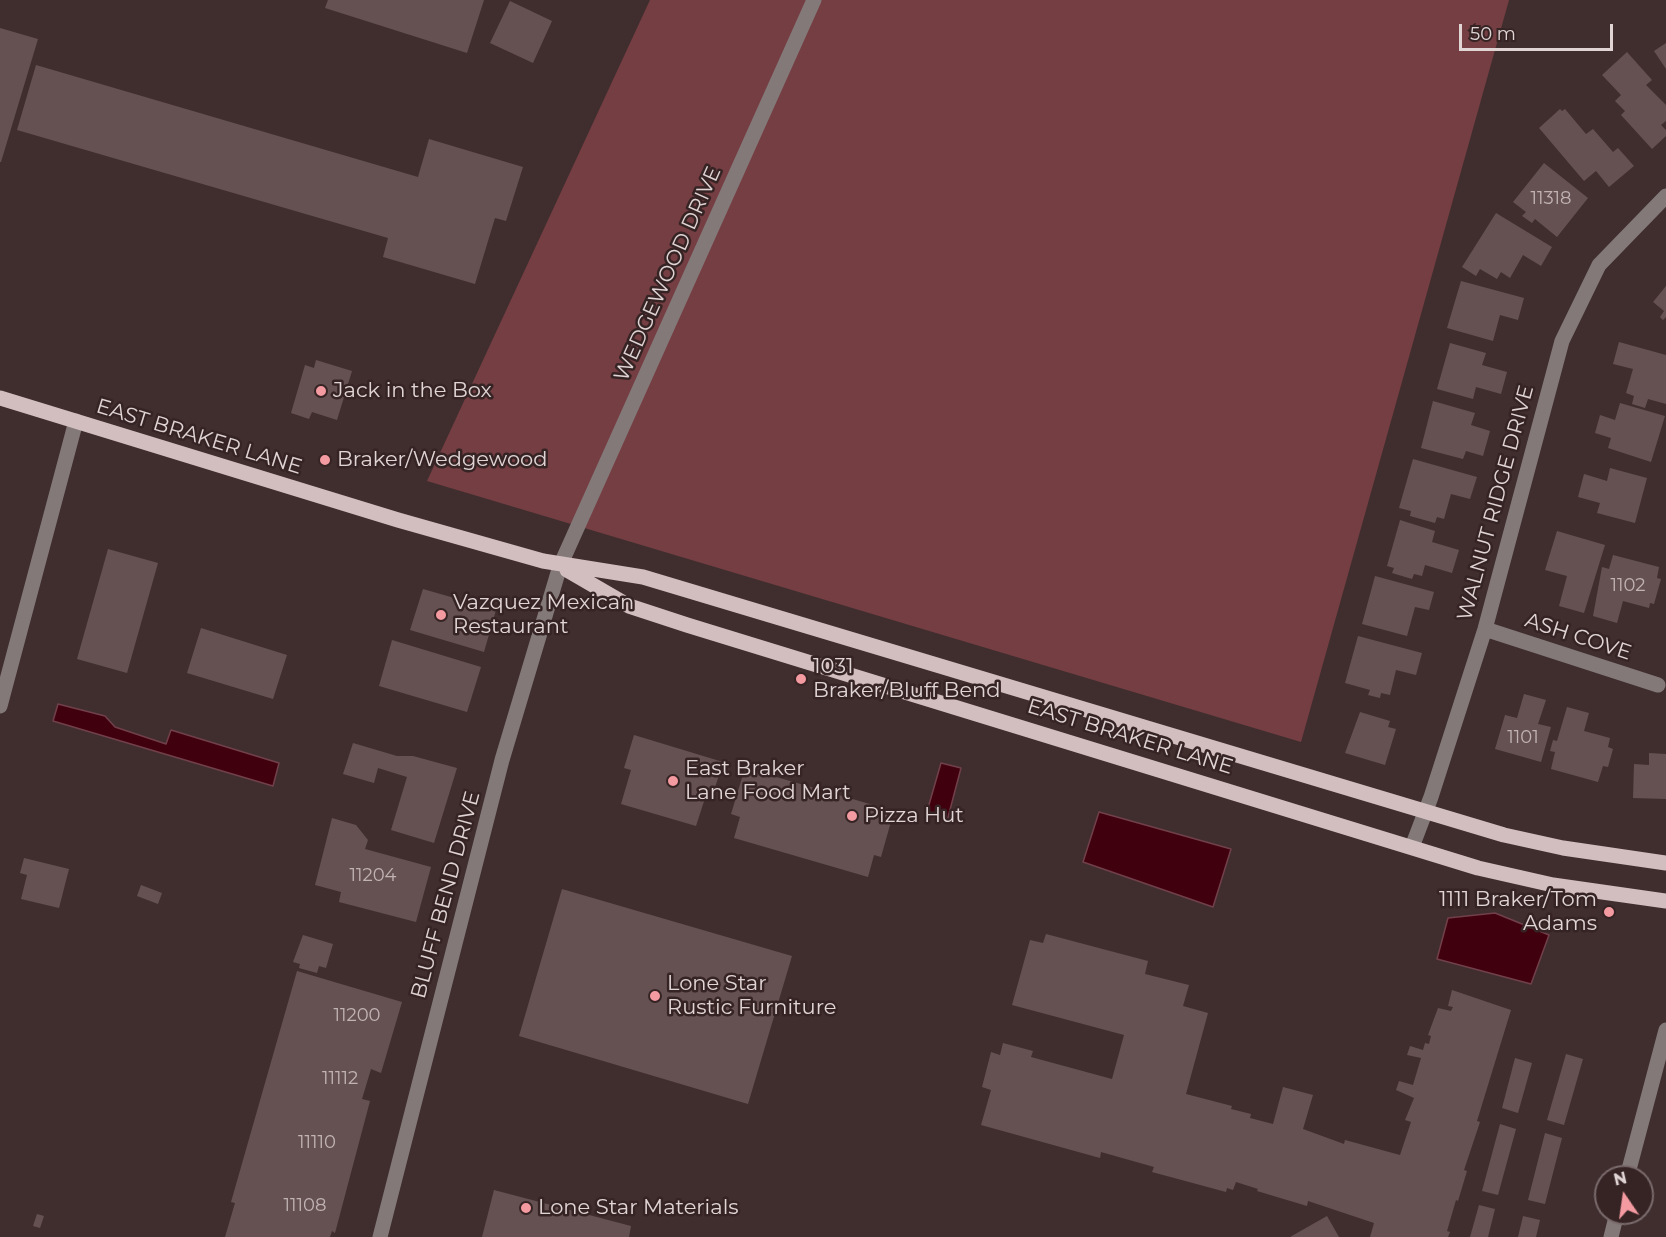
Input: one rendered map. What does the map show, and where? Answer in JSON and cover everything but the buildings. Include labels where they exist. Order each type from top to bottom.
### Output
[{"type":"main road","name":"EAST BRAKER LANE","points":[[0,398],[398,520],[560,566],[643,578],[1425,812],[1563,848],[1666,863]]},
{"type":"main road","name":"EAST BRAKER LANE","points":[[560,566],[629,606],[1478,868],[1553,885],[1666,902]]},
{"type":"street","name":"WEDGEWOOD DRIVE","points":[[560,566],[814,0]]},
{"type":"street","name":"WALNUT RIDGE DRIVE","points":[[1412,847],[1485,629],[1562,341],[1599,265],[1666,196]]},
{"type":"street","points":[[0,706],[76,421]]},
{"type":"street","name":"BLUFF BEND DRIVE","points":[[380,1237],[502,760],[560,566]]},
{"type":"street","name":"ASH COVE","points":[[1485,629],[1658,685]]},
{"type":"street","points":[[1630,1165],[1666,1030]]},
{"type":"shaded area","points":[[650,0],[1509,0],[1301,742],[427,481]]},
{"type":"shaded area","points":[[58,704],[105,716],[115,727],[166,744],[171,730],[279,763],[273,786],[53,721]]},
{"type":"shaded area","points":[[941,763],[961,768],[947,821],[926,815]]},
{"type":"shaded area","points":[[1099,812],[1231,849],[1213,907],[1083,862]]},
{"type":"shaded area","points":[[1495,913],[1549,935],[1531,984],[1437,959],[1448,918]]},
{"type":"place","name":"Jack in the Box","points":[[321,391]]},
{"type":"place","name":"Braker/Wedgewood","points":[[325,460]]},
{"type":"place","name":"Vazquez Mexican Restaurant","points":[[441,615]]},
{"type":"place","name":"1031 Braker/Bluff Bend","points":[[801,679]]},
{"type":"place","name":"East Braker Lane Food Mart","points":[[673,781]]},
{"type":"place","name":"Pizza Hut","points":[[852,816]]},
{"type":"place","name":"1111 Braker/Tom Adams","points":[[1609,912]]},
{"type":"place","name":"Lone Star Rustic Furniture","points":[[655,996]]},
{"type":"place","name":"Lone Star Materials","points":[[526,1208]]}]
